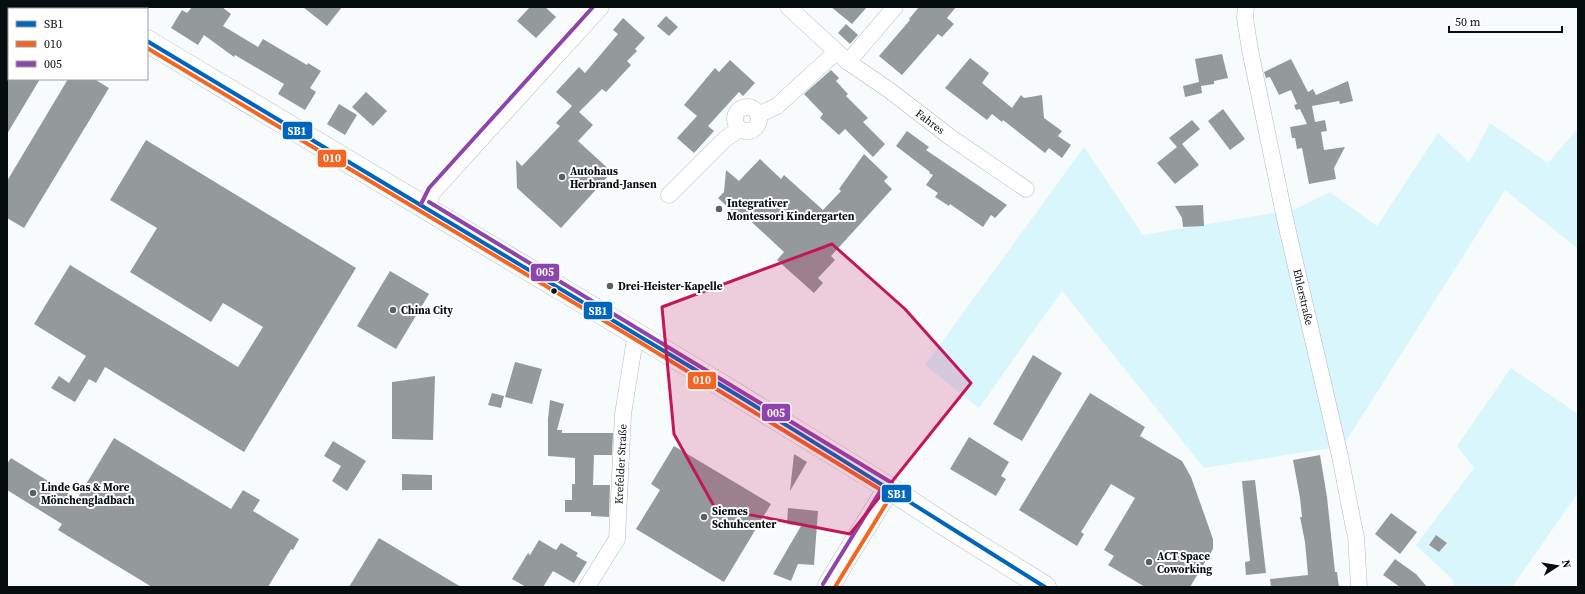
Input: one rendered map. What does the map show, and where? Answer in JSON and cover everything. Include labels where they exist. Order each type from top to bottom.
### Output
[{"type":"main road","points":[[148,42],[636,333],[889,488],[1045,587]]},
{"type":"main road","points":[[828,587],[889,488]]},
{"type":"street","points":[[426,207],[433,192],[601,7]]},
{"type":"street","name":"Fahres","points":[[788,7],[842,57],[889,90],[950,137],[1026,189]]},
{"type":"street","points":[[669,195],[725,139],[740,128],[747,131],[754,129],[758,123],[758,115],[776,106],[842,57],[895,7]]},
{"type":"street","name":"Ehlerstraße","points":[[1246,7],[1244,18],[1250,50],[1287,227],[1340,456],[1356,537],[1359,587]]},
{"type":"street","name":"Krefelder Straße","points":[[587,587],[618,539],[623,414],[636,333]]},
{"type":"highlighted area","points":[[832,244],[905,309],[971,383],[850,534],[715,508],[674,434],[662,307]]},
{"type":"shaded area","points":[[1490,123],[1548,163],[1578,128],[1578,249],[1505,190],[1343,446],[1204,468],[1062,291],[979,408],[925,365],[1084,147],[1143,235],[1295,209],[1330,192],[1377,226],[1438,133],[1469,162]]},
{"type":"shaded area","points":[[1511,368],[1578,414],[1578,493],[1512,587],[1454,587],[1454,581],[1416,545],[1474,468],[1457,446]]},
{"type":"building","points":[[192,7],[222,7],[231,14],[223,26],[258,47],[263,39],[307,65],[308,63],[321,71],[310,88],[316,92],[305,110],[278,94],[284,84],[235,55],[234,57],[204,35],[198,45],[171,28],[182,10],[187,13]]},
{"type":"building","points":[[303,7],[342,7],[327,26]]},
{"type":"building","points":[[530,7],[545,7],[556,17],[536,38],[517,21]]},
{"type":"building","points":[[831,7],[867,7],[852,24]]},
{"type":"building","points":[[919,7],[956,7],[947,18],[954,24],[942,37],[938,34],[902,75],[879,56],[910,20],[909,19]]},
{"type":"building","points":[[666,16],[678,27],[669,36],[657,26]]},
{"type":"building","points":[[623,18],[645,38],[635,49],[637,51],[627,61],[631,65],[606,92],[602,89],[579,112],[593,125],[578,141],[612,172],[561,228],[517,188],[516,160],[522,166],[560,126],[556,123],[572,106],[556,92],[579,67],[585,73],[618,34],[613,30]]},
{"type":"building","points":[[846,24],[858,35],[850,44],[838,33]]},
{"type":"building","points":[[1222,54],[1228,78],[1214,81],[1214,84],[1201,86],[1202,93],[1185,97],[1183,86],[1199,82],[1195,59]]},
{"type":"building","points":[[970,58],[989,73],[982,83],[1012,108],[1021,95],[1024,98],[1042,95],[1044,118],[1062,131],[1058,136],[1071,145],[1062,158],[1049,148],[1045,153],[1003,120],[1002,122],[992,114],[987,120],[945,88]]},
{"type":"building","points":[[1291,59],[1308,92],[1313,89],[1316,95],[1348,81],[1353,101],[1340,104],[1339,101],[1312,106],[1315,122],[1325,120],[1327,131],[1321,132],[1324,150],[1345,147],[1334,168],[1336,179],[1309,184],[1302,148],[1297,149],[1295,138],[1292,138],[1290,127],[1307,124],[1300,109],[1296,110],[1294,105],[1297,104],[1291,90],[1279,95],[1270,77],[1266,78],[1264,72]]},
{"type":"building","points":[[730,60],[755,83],[743,96],[739,92],[708,126],[714,131],[694,153],[677,138],[697,116],[684,105],[715,68],[719,72]]},
{"type":"building","points":[[831,70],[839,78],[836,81],[848,94],[846,96],[868,118],[863,122],[885,144],[873,157],[845,129],[839,135],[820,118],[823,114],[804,94]]},
{"type":"building","points":[[7,79],[39,80],[7,134]]},
{"type":"building","points":[[67,80],[96,80],[109,88],[24,228],[7,218],[7,181]]},
{"type":"building","points":[[366,92],[387,111],[373,126],[352,107]]},
{"type":"building","points":[[339,104],[357,115],[345,135],[327,124]]},
{"type":"building","points":[[1223,109],[1245,139],[1230,150],[1208,121]]},
{"type":"building","points":[[1192,120],[1200,129],[1182,144],[1199,165],[1175,184],[1157,163],[1177,147],[1169,138]]},
{"type":"building","points":[[907,131],[929,147],[926,150],[1007,205],[995,218],[991,215],[983,227],[950,204],[949,206],[935,197],[938,193],[926,185],[933,175],[896,146]]},
{"type":"building","points":[[146,140],[356,268],[244,452],[105,367],[96,383],[89,379],[75,402],[51,388],[59,376],[69,383],[86,356],[34,324],[70,265],[238,367],[263,327],[223,303],[211,322],[130,272],[157,228],[110,200]]},
{"type":"building","points":[[864,154],[888,177],[884,181],[892,189],[831,256],[835,260],[818,278],[823,283],[814,293],[777,260],[784,252],[742,213],[741,215],[734,209],[732,211],[718,198],[724,192],[726,170],[739,181],[760,159],[781,179],[784,175],[823,210],[841,191],[839,189]]},
{"type":"building","points":[[1203,205],[1204,226],[1183,227],[1182,218],[1175,206]]},
{"type":"building","name":"China City","points":[[390,271],[429,294],[396,349],[357,326]]},
{"type":"building","points":[[1033,355],[1062,373],[1022,441],[993,424]]},
{"type":"building","points":[[515,362],[542,369],[532,404],[505,397]]},
{"type":"building","points":[[435,376],[433,440],[392,439],[392,382]]},
{"type":"building","points":[[492,393],[504,396],[501,408],[488,405]]},
{"type":"building","points":[[1090,393],[1145,427],[1140,436],[1182,461],[1191,477],[1213,539],[1213,549],[1190,587],[1145,587],[1108,565],[1114,556],[1104,550],[1135,498],[1111,484],[1081,532],[1084,534],[1077,546],[1019,510]]},
{"type":"building","points":[[550,400],[564,404],[557,430],[562,430],[562,433],[613,433],[612,455],[594,455],[593,485],[610,485],[609,517],[591,516],[591,512],[565,512],[565,500],[572,500],[572,484],[575,484],[575,458],[548,456],[548,419]]},
{"type":"building","points":[[969,437],[1009,462],[1001,476],[1006,479],[996,496],[950,469]]},
{"type":"building","points":[[114,438],[231,509],[243,490],[260,500],[253,511],[299,539],[293,550],[291,549],[268,587],[152,587],[58,530],[62,524],[7,490],[7,464],[11,458],[77,499]]},
{"type":"building","points":[[333,441],[366,461],[347,491],[332,481],[341,466],[324,456]]},
{"type":"building","name":"Siemes Schuhcenter","points":[[674,446],[771,504],[724,582],[636,529],[660,490],[651,484]]},
{"type":"building","points":[[794,454],[807,462],[790,491]]},
{"type":"building","points":[[1320,455],[1327,497],[1335,572],[1337,572],[1339,587],[1271,587],[1270,579],[1308,575],[1305,542],[1300,517],[1302,517],[1300,498],[1293,460]]},
{"type":"building","points":[[402,474],[432,475],[432,490],[402,490]]},
{"type":"building","points":[[1255,480],[1266,573],[1246,575],[1245,562],[1250,561],[1242,481]]},
{"type":"building","points":[[788,508],[818,511],[814,565],[798,564],[791,581],[773,574],[801,526],[787,524]]},
{"type":"building","points":[[1391,513],[1417,532],[1400,554],[1375,534]]},
{"type":"building","points":[[1436,535],[1447,543],[1439,552],[1429,545]]},
{"type":"building","points":[[379,538],[461,587],[349,587]]},
{"type":"building","points":[[539,540],[556,550],[561,543],[578,553],[576,556],[587,562],[574,583],[553,571],[543,587],[526,587],[512,579],[528,553],[530,555]]},
{"type":"building","points":[[1395,559],[1416,574],[1427,587],[1400,587],[1383,575]]},
{"type":"transit line","name":"005","points":[[421,204],[429,188],[593,7]]},
{"type":"transit line","name":"SB1","points":[[148,42],[751,404],[1045,587]]},
{"type":"transit line","name":"010","points":[[148,49],[633,338],[886,493]]},
{"type":"transit line","name":"005","points":[[429,202],[892,483]]},
{"type":"transit line","name":"005","points":[[823,584],[884,485]]},
{"type":"transit line","name":"010","points":[[835,587],[894,491]]},
{"type":"place","name":"Autohaus Herbrand-Jansen","points":[[562,177]]},
{"type":"place","name":"Integrativer Montessori Kindergarten","points":[[719,209]]},
{"type":"place","name":"Drei-Heister-Kapelle","points":[[610,286]]},
{"type":"place","name":"China City","points":[[393,310]]},
{"type":"place","name":"Linde Gas & More Mönchengladbach","points":[[33,493]]},
{"type":"place","name":"Siemes Schuhcenter","points":[[704,517]]},
{"type":"place","name":"ACT Space Coworking","points":[[1149,562]]}]
